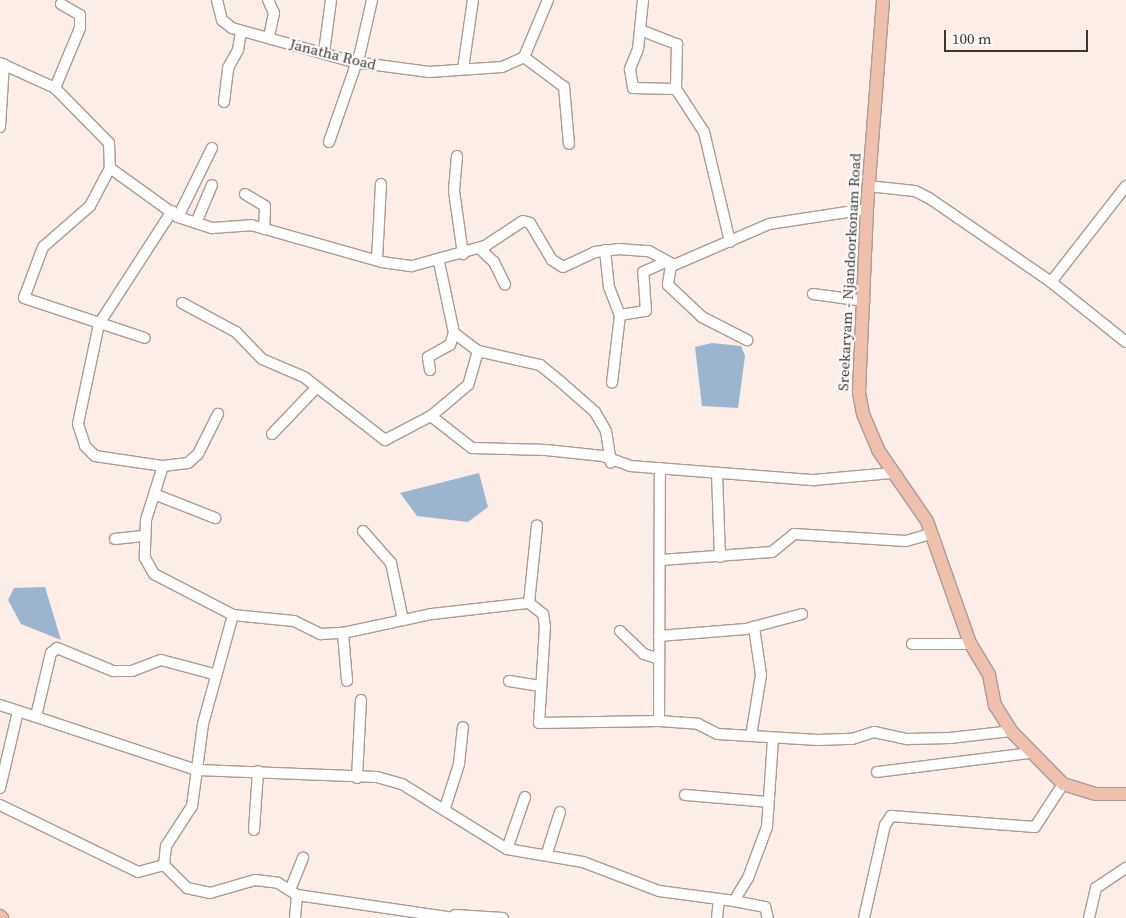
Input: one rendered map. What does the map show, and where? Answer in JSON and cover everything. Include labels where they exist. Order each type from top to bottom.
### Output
[{"type":"main road","name":"Sreekaryam - Njandoorkonam Road","points":[[881,0],[868,186],[865,301],[859,393],[869,434],[892,473],[927,521],[970,644],[989,675],[995,704],[1011,730],[1030,753],[1063,784],[1096,794],[1126,794]]},
{"type":"street","name":"Janatha Road","points":[[217,0],[222,20],[241,31],[269,36],[354,62],[429,72],[502,67],[524,57]]},
{"type":"street","points":[[268,0],[274,13],[269,36]]},
{"type":"street","points":[[324,52],[331,0]]},
{"type":"street","points":[[330,142],[372,0]]},
{"type":"street","points":[[463,69],[472,0]]},
{"type":"street","points":[[548,0],[524,57],[564,87],[569,144]]},
{"type":"street","points":[[643,0],[640,30],[630,69],[632,88],[676,89]]},
{"type":"street","points":[[56,88],[80,28],[80,15],[61,4]]},
{"type":"street","points":[[640,30],[677,44],[676,89],[704,132],[730,242]]},
{"type":"street","points":[[224,102],[228,68],[238,50],[241,31]]},
{"type":"street","points":[[0,127],[2,64],[56,88],[108,143],[110,168],[90,206],[43,247],[24,298],[145,338]]},
{"type":"street","points":[[212,148],[175,214],[100,324],[78,424],[84,446],[95,456],[163,466],[188,463],[198,454],[218,414]]},
{"type":"street","points":[[457,156],[454,191],[463,254]]},
{"type":"street","points":[[110,168],[175,214],[196,223],[212,228],[264,229],[377,260],[412,266],[440,262],[480,248],[523,221],[530,223],[552,260],[563,267],[605,250],[649,251],[668,264]]},
{"type":"street","points":[[377,260],[381,184]]},
{"type":"street","points":[[196,223],[212,185]]},
{"type":"street","points":[[868,186],[914,191],[929,198],[1050,282],[1126,342]]},
{"type":"street","points":[[1050,282],[1126,186]]},
{"type":"street","points":[[245,194],[265,206],[264,229]]},
{"type":"street","points":[[620,315],[647,309],[643,272],[730,242],[769,224],[867,209]]},
{"type":"street","points":[[480,248],[494,262],[505,285]]},
{"type":"street","points":[[605,250],[609,287],[620,315],[612,383]]},
{"type":"street","points":[[430,370],[428,357],[450,345],[454,333],[440,262]]},
{"type":"street","points":[[668,264],[668,285],[702,317],[747,340]]},
{"type":"street","points":[[813,294],[865,301]]},
{"type":"street","points":[[182,303],[236,332],[262,358],[317,387],[385,440],[431,416],[468,385],[478,351]]},
{"type":"street","points":[[454,333],[478,351],[540,365],[595,412],[606,430],[611,463]]},
{"type":"street","points":[[272,434],[317,387]]},
{"type":"street","points":[[431,416],[464,443],[485,452],[546,450],[603,456],[611,463],[717,474],[814,480],[892,473]]},
{"type":"street","points":[[163,466],[143,536],[145,558],[154,574],[233,615],[294,622],[321,634],[343,633],[403,620],[529,603],[543,614],[545,626],[539,686],[539,723],[659,721],[773,738],[852,739],[874,732],[908,738],[950,738],[1011,730]]},
{"type":"street","points":[[659,721],[660,468]]},
{"type":"street","points":[[717,474],[720,557]]},
{"type":"street","points":[[154,494],[215,518]]},
{"type":"street","points":[[529,603],[537,525]]},
{"type":"street","points":[[363,531],[392,563],[403,620]]},
{"type":"street","points":[[661,560],[772,552],[794,534],[906,541],[930,534]]},
{"type":"street","points":[[115,539],[143,536]]},
{"type":"street","points":[[659,636],[754,627],[802,614]]},
{"type":"street","points":[[164,865],[166,846],[192,806],[214,674],[233,615]]},
{"type":"street","points":[[751,736],[761,675],[754,627]]},
{"type":"street","points":[[620,631],[644,654],[659,659]]},
{"type":"street","points":[[343,633],[347,681]]},
{"type":"street","points":[[912,644],[970,644]]},
{"type":"street","points":[[36,716],[51,653],[57,648],[112,671],[132,671],[161,660],[214,674]]},
{"type":"street","points":[[509,681],[539,686]]},
{"type":"street","points":[[357,778],[361,700]]},
{"type":"street","points":[[0,706],[36,716],[197,770],[258,771],[357,778],[402,784],[444,808],[507,849],[547,853],[602,868],[659,891],[765,906],[768,918]]},
{"type":"street","points":[[0,788],[18,711]]},
{"type":"street","points":[[444,808],[459,764],[463,727]]},
{"type":"street","points":[[734,901],[761,846],[768,802],[773,738]]},
{"type":"street","points":[[877,772],[1030,753]]},
{"type":"street","points":[[254,830],[258,771]]},
{"type":"street","points":[[864,918],[885,825],[891,816],[1035,828],[1063,784]]},
{"type":"street","points":[[685,795],[768,802]]},
{"type":"street","points":[[507,849],[525,797]]},
{"type":"street","points":[[0,805],[138,872],[164,865]]},
{"type":"street","points":[[547,853],[560,812]]},
{"type":"street","points":[[295,918],[294,893],[303,857]]},
{"type":"street","points":[[164,865],[187,888],[210,893],[261,879],[294,893],[352,906],[455,916],[503,918]]},
{"type":"street","points":[[1089,918],[1096,888],[1126,868]]},
{"type":"street","points":[[718,918],[719,899]]},
{"type":"water","points":[[712,343],[741,346],[745,356],[738,408],[702,406],[695,347]]},
{"type":"water","points":[[479,473],[488,507],[468,522],[417,516],[400,493]]},
{"type":"water","points":[[45,587],[61,640],[21,624],[8,600],[14,588]]}]
